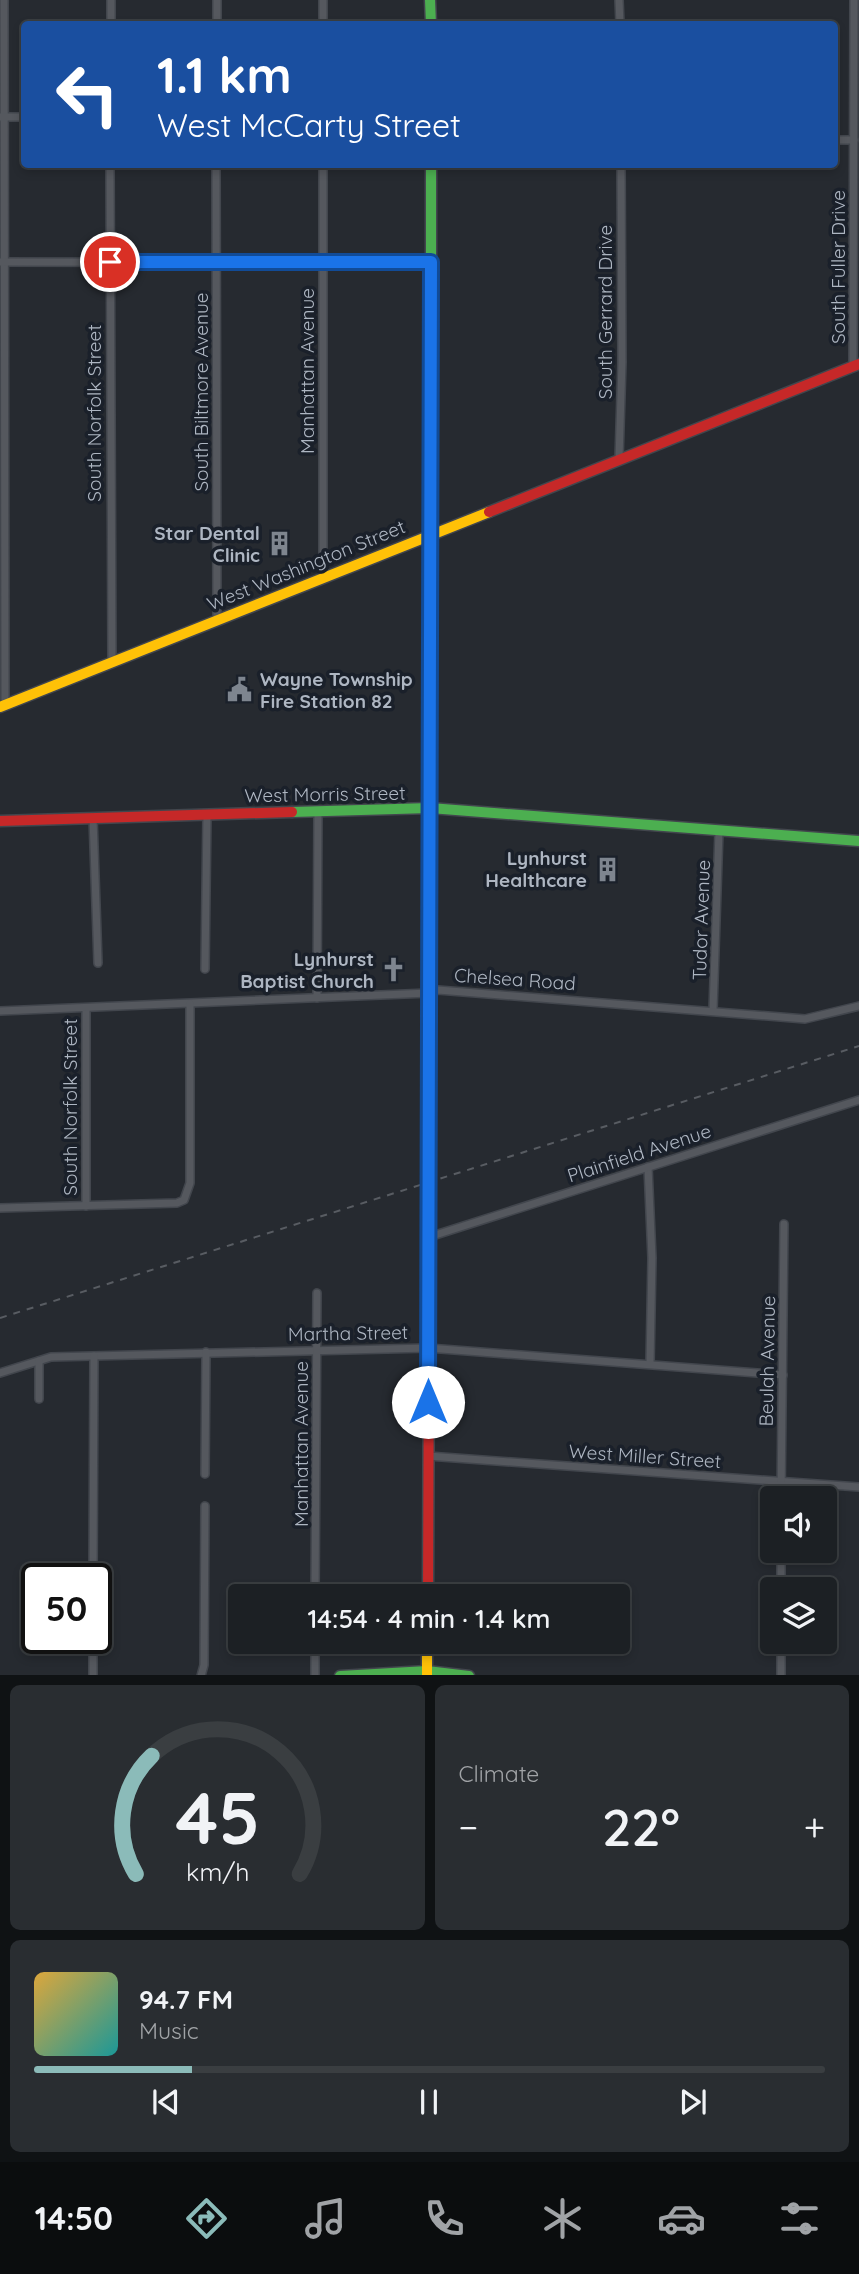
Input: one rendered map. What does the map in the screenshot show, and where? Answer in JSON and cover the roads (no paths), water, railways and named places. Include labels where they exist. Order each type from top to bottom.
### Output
[{"type":"main road","points":[[430,0],[430,21]]},
{"type":"main road","points":[[428,1584],[431,168]]},
{"type":"main road","name":"West Washington Street","points":[[3,706],[856,365]]},
{"type":"main road","name":"West Morris Street","points":[[0,821],[429,808],[859,841]]},
{"type":"main road","points":[[428,1654],[428,1673]]},
{"type":"main road","points":[[340,1675],[469,1675]]},
{"type":"street","points":[[3,706],[4,0]]},
{"type":"street","points":[[111,0],[111,21]]},
{"type":"street","points":[[216,0],[217,21]]},
{"type":"street","points":[[323,0],[323,21]]},
{"type":"street","points":[[619,0],[620,21]]},
{"type":"street","name":"South Fuller Drive","points":[[854,0],[856,365]]},
{"type":"street","points":[[2,117],[21,117]]},
{"type":"street","points":[[838,139],[854,140]]},
{"type":"street","name":"South Norfolk Street","points":[[110,168],[112,662]]},
{"type":"street","name":"South Biltmore Avenue","points":[[216,168],[217,620]]},
{"type":"street","name":"Manhattan Avenue","points":[[323,168],[323,578]]},
{"type":"street","name":"South Gerrard Drive","points":[[620,459],[621,168]]},
{"type":"street","points":[[2,262],[431,262]]},
{"type":"street","points":[[317,998],[318,811]]},
{"type":"street","points":[[205,969],[207,814]]},
{"type":"street","points":[[93,818],[98,963]]},
{"type":"street","name":"Tudor Avenue","points":[[713,1010],[719,831]]},
{"type":"street","name":"Chelsea Road","points":[[0,1011],[429,993],[438,990],[812,1018],[859,1006]]},
{"type":"street","points":[[0,1208],[177,1203],[185,1199],[190,1183],[190,1004]]},
{"type":"street","name":"South Norfolk Street","points":[[86,1008],[86,1206]]},
{"type":"street","name":"Plainfield Avenue","points":[[429,1237],[859,1100]]},
{"type":"street","points":[[648,1167],[652,1258],[650,1364]]},
{"type":"street","name":"Beulah Avenue","points":[[781,1486],[785,1224]]},
{"type":"street","name":"Manhattan Avenue","points":[[315,1584],[317,1293]]},
{"type":"street","name":"Martha Street","points":[[0,1373],[51,1357],[428,1348],[783,1375]]},
{"type":"street","points":[[205,1474],[206,1352]]},
{"type":"street","points":[[93,1563],[94,1356]]},
{"type":"street","points":[[39,1361],[39,1399]]},
{"type":"street","name":"West Miller Street","points":[[428,1456],[859,1487]]},
{"type":"street","points":[[201,1675],[204,1665],[205,1506]]},
{"type":"street","points":[[93,1654],[93,1675]]},
{"type":"street","points":[[315,1654],[315,1675]]},
{"type":"street","points":[[781,1654],[782,1675]]},
{"type":"railway","points":[[0,1318],[859,1046]]},
{"type":"place","name":"Star Dental Clinic","points":[[280,544]]},
{"type":"place","name":"Wayne Township Fire Station 82","points":[[240,690]]},
{"type":"place","name":"Lynhurst Healthcare","points":[[607,869]]},
{"type":"place","name":"Lynhurst Baptist Church","points":[[394,970]]}]
